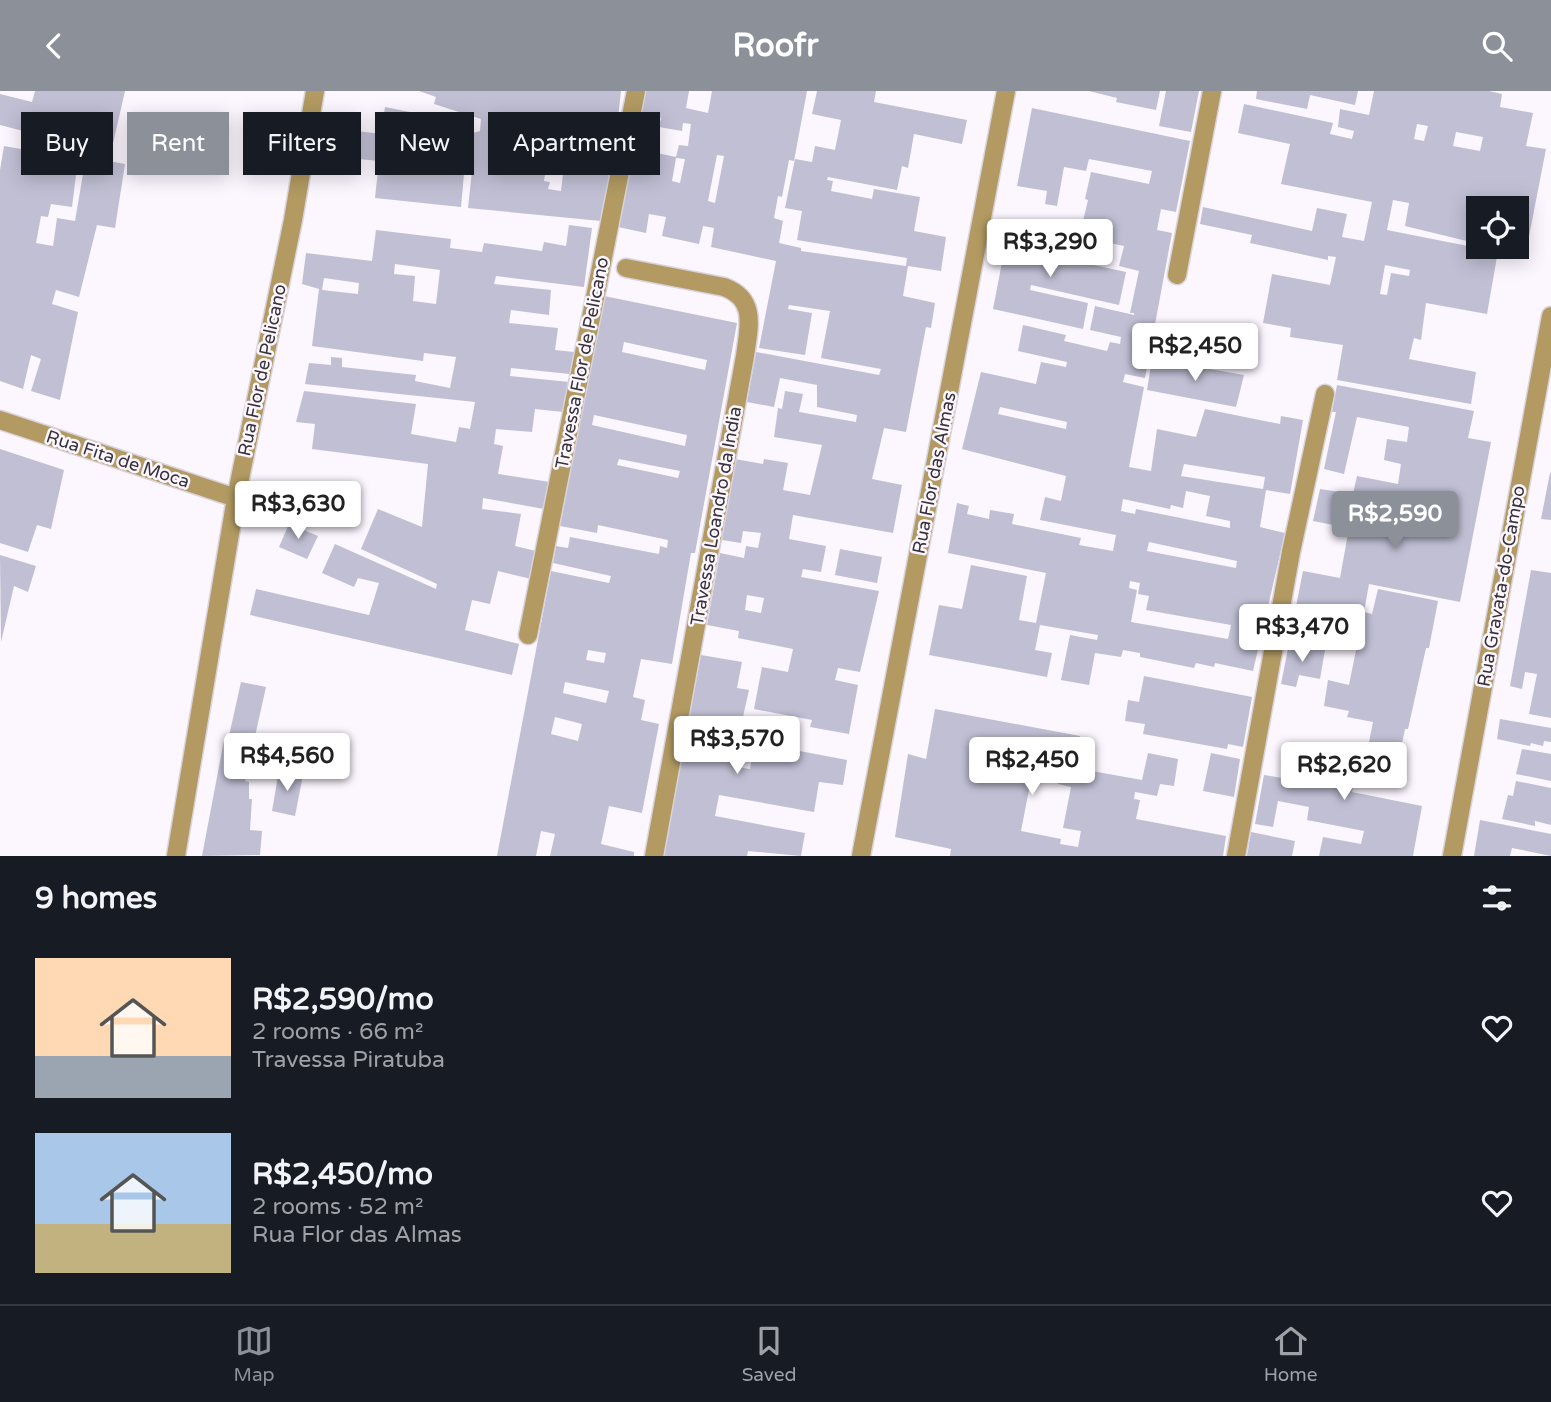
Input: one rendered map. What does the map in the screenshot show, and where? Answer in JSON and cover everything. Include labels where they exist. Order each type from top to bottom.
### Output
[{"type":"street","name":"Rua Flor de Pelicano","points":[[176,856],[236,498],[293,220],[315,91]]},
{"type":"street","name":"Travessa Flor de Pelicano","points":[[528,635],[636,91]]},
{"type":"street","name":"Rua Flor das Almas","points":[[861,856],[1006,91]]},
{"type":"street","points":[[1177,275],[1212,91]]},
{"type":"street","name":"Travessa Loandro da India","points":[[626,268],[724,287],[737,292],[749,311],[745,356],[654,856]]},
{"type":"street","name":"Rua Gravata-do-Campo","points":[[1452,856],[1551,316]]},
{"type":"street","points":[[1236,856],[1291,552],[1325,394]]},
{"type":"street","name":"Rua Fita de Moca","points":[[0,420],[236,498]]},
{"type":"building","points":[[35,91],[125,91],[113,144],[113,112],[21,112],[21,130],[0,125],[0,94],[32,102]]},
{"type":"building","points":[[419,91],[621,91],[619,112],[488,112],[488,175],[545,175],[544,181],[550,182],[548,189],[561,191],[563,175],[610,175],[601,221],[468,208],[472,175],[474,175],[474,133],[480,131],[481,119],[474,117],[474,112],[459,112],[434,104],[436,97]]},
{"type":"building","points":[[643,91],[689,91],[686,108],[708,113],[712,91],[807,91],[794,161],[789,160],[782,197],[778,196],[774,218],[783,221],[779,243],[801,248],[801,251],[906,266],[907,258],[797,240],[802,211],[785,208],[795,159],[812,162],[815,146],[835,150],[841,120],[812,114],[817,91],[876,91],[874,102],[967,120],[962,144],[914,134],[908,168],[902,166],[897,190],[828,177],[827,180],[833,181],[831,191],[872,199],[874,189],[920,197],[914,231],[946,237],[941,271],[908,266],[903,296],[935,303],[931,328],[926,327],[906,432],[884,428],[872,479],[902,485],[893,533],[793,515],[789,539],[826,546],[821,572],[803,569],[801,577],[879,591],[860,672],[838,668],[835,680],[858,685],[849,734],[810,727],[812,720],[754,709],[762,667],[788,672],[793,649],[738,638],[739,631],[707,625],[720,553],[744,558],[746,546],[758,548],[761,533],[743,531],[741,543],[722,540],[735,459],[763,464],[764,459],[788,463],[783,490],[810,495],[822,445],[774,437],[778,408],[782,409],[785,391],[803,394],[799,412],[856,422],[857,415],[817,407],[817,385],[780,378],[774,407],[747,402],[756,352],[879,375],[881,369],[821,358],[830,311],[789,305],[788,309],[812,313],[805,355],[759,348],[776,261],[711,247],[714,228],[703,226],[699,244],[662,236],[666,217],[649,214],[646,233],[618,227],[628,175],[660,175],[660,154],[676,157],[679,145],[688,146],[691,124],[683,123],[682,131],[660,127],[660,112],[639,112]],"holes":[[[717,155],[724,156],[715,203],[708,201]],[[676,158],[685,159],[680,183],[672,181]],[[747,595],[764,598],[761,613],[745,610]]]},
{"type":"building","points":[[1089,91],[1160,91],[1156,110],[1116,102],[1117,98]]},
{"type":"building","points":[[1166,91],[1199,91],[1191,132],[1159,126]]},
{"type":"building","points":[[1257,91],[1358,91],[1355,105],[1310,95],[1307,109],[1256,99]]},
{"type":"building","points":[[1374,91],[1489,91],[1502,94],[1500,107],[1533,113],[1526,146],[1546,149],[1529,236],[1529,196],[1466,196],[1466,241],[1405,226],[1409,203],[1393,200],[1387,230],[1466,246],[1466,259],[1497,259],[1487,314],[1426,303],[1421,340],[1414,338],[1409,359],[1476,372],[1471,404],[1337,380],[1343,345],[1290,337],[1291,328],[1263,323],[1272,274],[1330,285],[1336,257],[1328,256],[1328,260],[1250,243],[1252,235],[1200,224],[1203,207],[1312,231],[1317,208],[1347,214],[1342,237],[1364,241],[1372,202],[1281,184],[1290,144],[1238,133],[1244,104],[1333,123],[1330,134],[1352,139],[1354,131],[1338,127],[1340,109],[1369,115]],"holes":[[[1417,124],[1428,126],[1424,141],[1414,139]],[[1456,132],[1483,137],[1480,151],[1453,146]],[[1385,265],[1410,270],[1409,276],[1391,273],[1387,295],[1380,294]]]},
{"type":"building","points":[[385,107],[410,112],[384,112]]},
{"type":"building","points":[[1032,108],[1190,141],[1176,212],[1161,209],[1157,230],[1172,233],[1145,378],[1125,374],[1123,382],[1144,387],[1129,467],[1151,471],[1157,429],[1196,437],[1205,409],[1280,424],[1281,416],[1303,420],[1290,494],[1266,490],[1260,527],[1285,533],[1253,671],[1215,663],[1214,667],[1196,663],[1194,668],[1140,657],[1140,653],[1123,650],[1121,657],[1095,653],[1089,685],[1061,680],[1070,635],[1097,640],[1098,635],[1040,625],[1035,650],[1052,653],[1047,677],[929,655],[939,605],[962,609],[971,565],[1027,576],[1019,620],[1036,623],[1046,573],[948,553],[957,503],[969,506],[967,514],[989,519],[990,510],[1014,514],[1012,524],[1081,538],[1079,545],[1113,551],[1116,535],[1040,520],[1045,497],[1061,501],[1066,476],[962,449],[981,372],[1036,384],[1041,362],[1066,367],[1067,362],[1018,351],[1023,325],[1066,335],[1064,341],[1107,351],[1110,342],[1120,344],[1121,337],[1090,330],[1095,306],[1134,315],[1130,313],[1139,271],[1119,266],[1124,246],[1091,239],[1094,223],[1083,221],[1088,200],[1085,199],[1091,172],[1149,184],[1152,171],[1089,159],[1086,171],[1064,167],[1057,206],[1045,204],[1047,191],[1017,186]],"holes":[[[1000,407],[1067,422],[1066,429],[998,414]],[[1184,464],[1265,477],[1263,489],[1181,476]],[[1186,491],[1210,496],[1206,516],[1230,521],[1230,528],[1136,509],[1135,514],[1121,511],[1123,499],[1170,509],[1171,505],[1183,508]],[[1149,542],[1237,561],[1236,568],[1147,551]],[[1130,581],[1140,583],[1138,594],[1149,596],[1146,610],[1231,625],[1228,639],[1131,622],[1137,590],[1129,588]]]},
{"type":"building","points":[[361,132],[375,133],[375,161],[361,159]]},
{"type":"building","points":[[4,146],[21,149],[21,175],[76,175],[72,207],[51,204],[48,217],[41,216],[36,243],[53,246],[57,218],[75,221],[83,175],[113,175],[113,162],[125,164],[115,228],[97,225],[79,297],[56,290],[52,304],[78,312],[60,400],[31,391],[41,359],[31,355],[23,389],[0,381],[0,170]]},
{"type":"building","points":[[377,175],[464,175],[461,207],[375,198]]},
{"type":"building","points":[[1010,221],[1067,234],[1064,251],[1040,246],[1038,253],[1126,272],[1119,305],[1031,285],[1030,290],[1088,303],[1083,329],[993,309]]},
{"type":"building","points":[[569,225],[592,228],[584,287],[496,276],[494,284],[551,290],[549,315],[511,310],[509,323],[558,328],[555,350],[574,352],[570,374],[511,368],[510,376],[569,382],[563,412],[535,409],[532,432],[496,429],[494,444],[503,446],[498,474],[550,482],[544,509],[483,498],[482,509],[521,514],[515,546],[536,551],[531,579],[498,571],[490,604],[472,600],[465,630],[519,644],[512,675],[250,615],[256,589],[369,615],[379,583],[358,578],[354,587],[322,573],[335,544],[436,589],[437,584],[361,549],[378,509],[422,527],[428,464],[312,449],[315,424],[296,422],[304,391],[416,404],[411,434],[456,442],[459,427],[470,429],[475,402],[305,384],[309,363],[331,365],[331,357],[342,358],[342,367],[416,375],[415,381],[450,388],[456,357],[424,353],[423,361],[312,346],[319,289],[302,284],[306,253],[372,261],[376,230],[451,239],[450,248],[482,252],[484,243],[542,251],[544,242],[566,246]],"holes":[[[395,264],[440,270],[436,304],[413,301],[415,276],[394,274]],[[324,278],[359,283],[358,294],[322,290]]]},
{"type":"building","points":[[604,296],[737,323],[695,553],[691,553],[672,664],[641,659],[633,697],[645,700],[641,720],[659,724],[642,813],[609,806],[601,844],[634,852],[634,856],[550,856],[555,834],[541,831],[536,856],[497,856],[551,571],[609,583],[611,576],[553,563],[556,546],[568,548],[570,537],[659,554],[660,546],[667,548],[668,540],[598,525],[597,533],[560,526]],"holes":[[[624,342],[707,360],[705,370],[622,352]],[[594,415],[687,435],[685,446],[592,425]],[[619,459],[680,471],[678,478],[617,465]],[[588,650],[606,653],[604,663],[586,660]],[[565,682],[609,691],[606,703],[563,693]],[[555,717],[582,724],[578,741],[551,734]]]},
{"type":"building","points":[[1173,325],[1234,335],[1228,364],[1168,353]]},
{"type":"building","points":[[1152,359],[1244,375],[1236,407],[1147,390]]},
{"type":"building","points":[[1337,385],[1474,411],[1468,438],[1491,442],[1460,602],[1369,584],[1364,612],[1372,614],[1378,589],[1438,601],[1429,648],[1426,648],[1408,729],[1405,729],[1401,748],[1369,742],[1373,722],[1347,717],[1349,711],[1324,706],[1328,680],[1349,685],[1359,635],[1293,622],[1303,571],[1340,578],[1349,528],[1313,521],[1320,489],[1353,494],[1357,476],[1398,484],[1401,464],[1384,460],[1387,439],[1407,442],[1409,427],[1357,417],[1344,474],[1324,469],[1336,412],[1332,412]]},
{"type":"building","points":[[0,449],[64,470],[51,529],[37,525],[28,552],[0,543]]},
{"type":"building","points":[[1551,473],[1551,520],[1541,519]]},
{"type":"building","points":[[289,524],[318,536],[307,559],[279,547]]},
{"type":"building","points":[[840,549],[882,557],[877,583],[835,575]]},
{"type":"building","points":[[0,555],[36,566],[28,592],[14,586],[1,642]]},
{"type":"building","points":[[1531,570],[1551,573],[1551,718],[1529,714],[1537,674],[1525,672],[1522,689],[1510,686]]},
{"type":"building","points":[[1289,644],[1325,650],[1320,679],[1299,675],[1296,687],[1281,684]]},
{"type":"building","points":[[701,655],[742,662],[737,688],[749,690],[732,766],[750,769],[754,749],[762,750],[763,744],[847,760],[843,785],[819,782],[814,812],[719,795],[715,816],[805,833],[801,856],[748,851],[747,856],[663,856]]},
{"type":"building","points":[[1144,676],[1252,697],[1243,747],[1228,744],[1227,749],[1143,734],[1145,724],[1125,721],[1128,700],[1139,702]]},
{"type":"building","points":[[241,682],[266,687],[245,781],[249,782],[249,799],[252,799],[250,830],[262,831],[260,855],[202,856],[225,735],[229,736]]},
{"type":"building","points":[[935,709],[1080,736],[1074,767],[1086,770],[1142,780],[1148,753],[1178,759],[1174,786],[1160,784],[1157,796],[1135,792],[1134,799],[1140,800],[1136,819],[1226,836],[1223,856],[950,856],[951,849],[895,837],[908,754],[926,759]],"holes":[[[1052,747],[1065,749],[1058,784],[1071,787],[1063,828],[1081,831],[1078,847],[1060,844],[1061,839],[1021,831],[1031,779],[979,769],[982,754],[1048,767]]]},
{"type":"building","points":[[1500,719],[1551,728],[1551,742],[1544,741],[1543,746],[1531,743],[1530,746],[1497,739]]},
{"type":"building","points":[[1330,744],[1391,754],[1387,777],[1356,772],[1352,792],[1422,806],[1413,856],[1319,856],[1323,837],[1361,844],[1364,831],[1307,820],[1309,807],[1278,801],[1273,827],[1255,824],[1264,775],[1289,779],[1291,767],[1286,766],[1288,755],[1313,760],[1315,748],[1329,751]]},
{"type":"building","points":[[1522,749],[1551,754],[1551,781],[1516,774]]},
{"type":"building","points":[[1211,753],[1240,759],[1234,797],[1203,791]]},
{"type":"building","points":[[279,770],[303,775],[295,816],[272,811]]},
{"type":"building","points":[[1516,781],[1551,788],[1551,825],[1535,821],[1535,826],[1502,819],[1508,795],[1513,796]]},
{"type":"building","points":[[1480,820],[1551,834],[1551,856],[1512,848],[1510,856],[1474,856]]},
{"type":"building","points":[[1251,832],[1295,841],[1292,856],[1247,856]]}]
